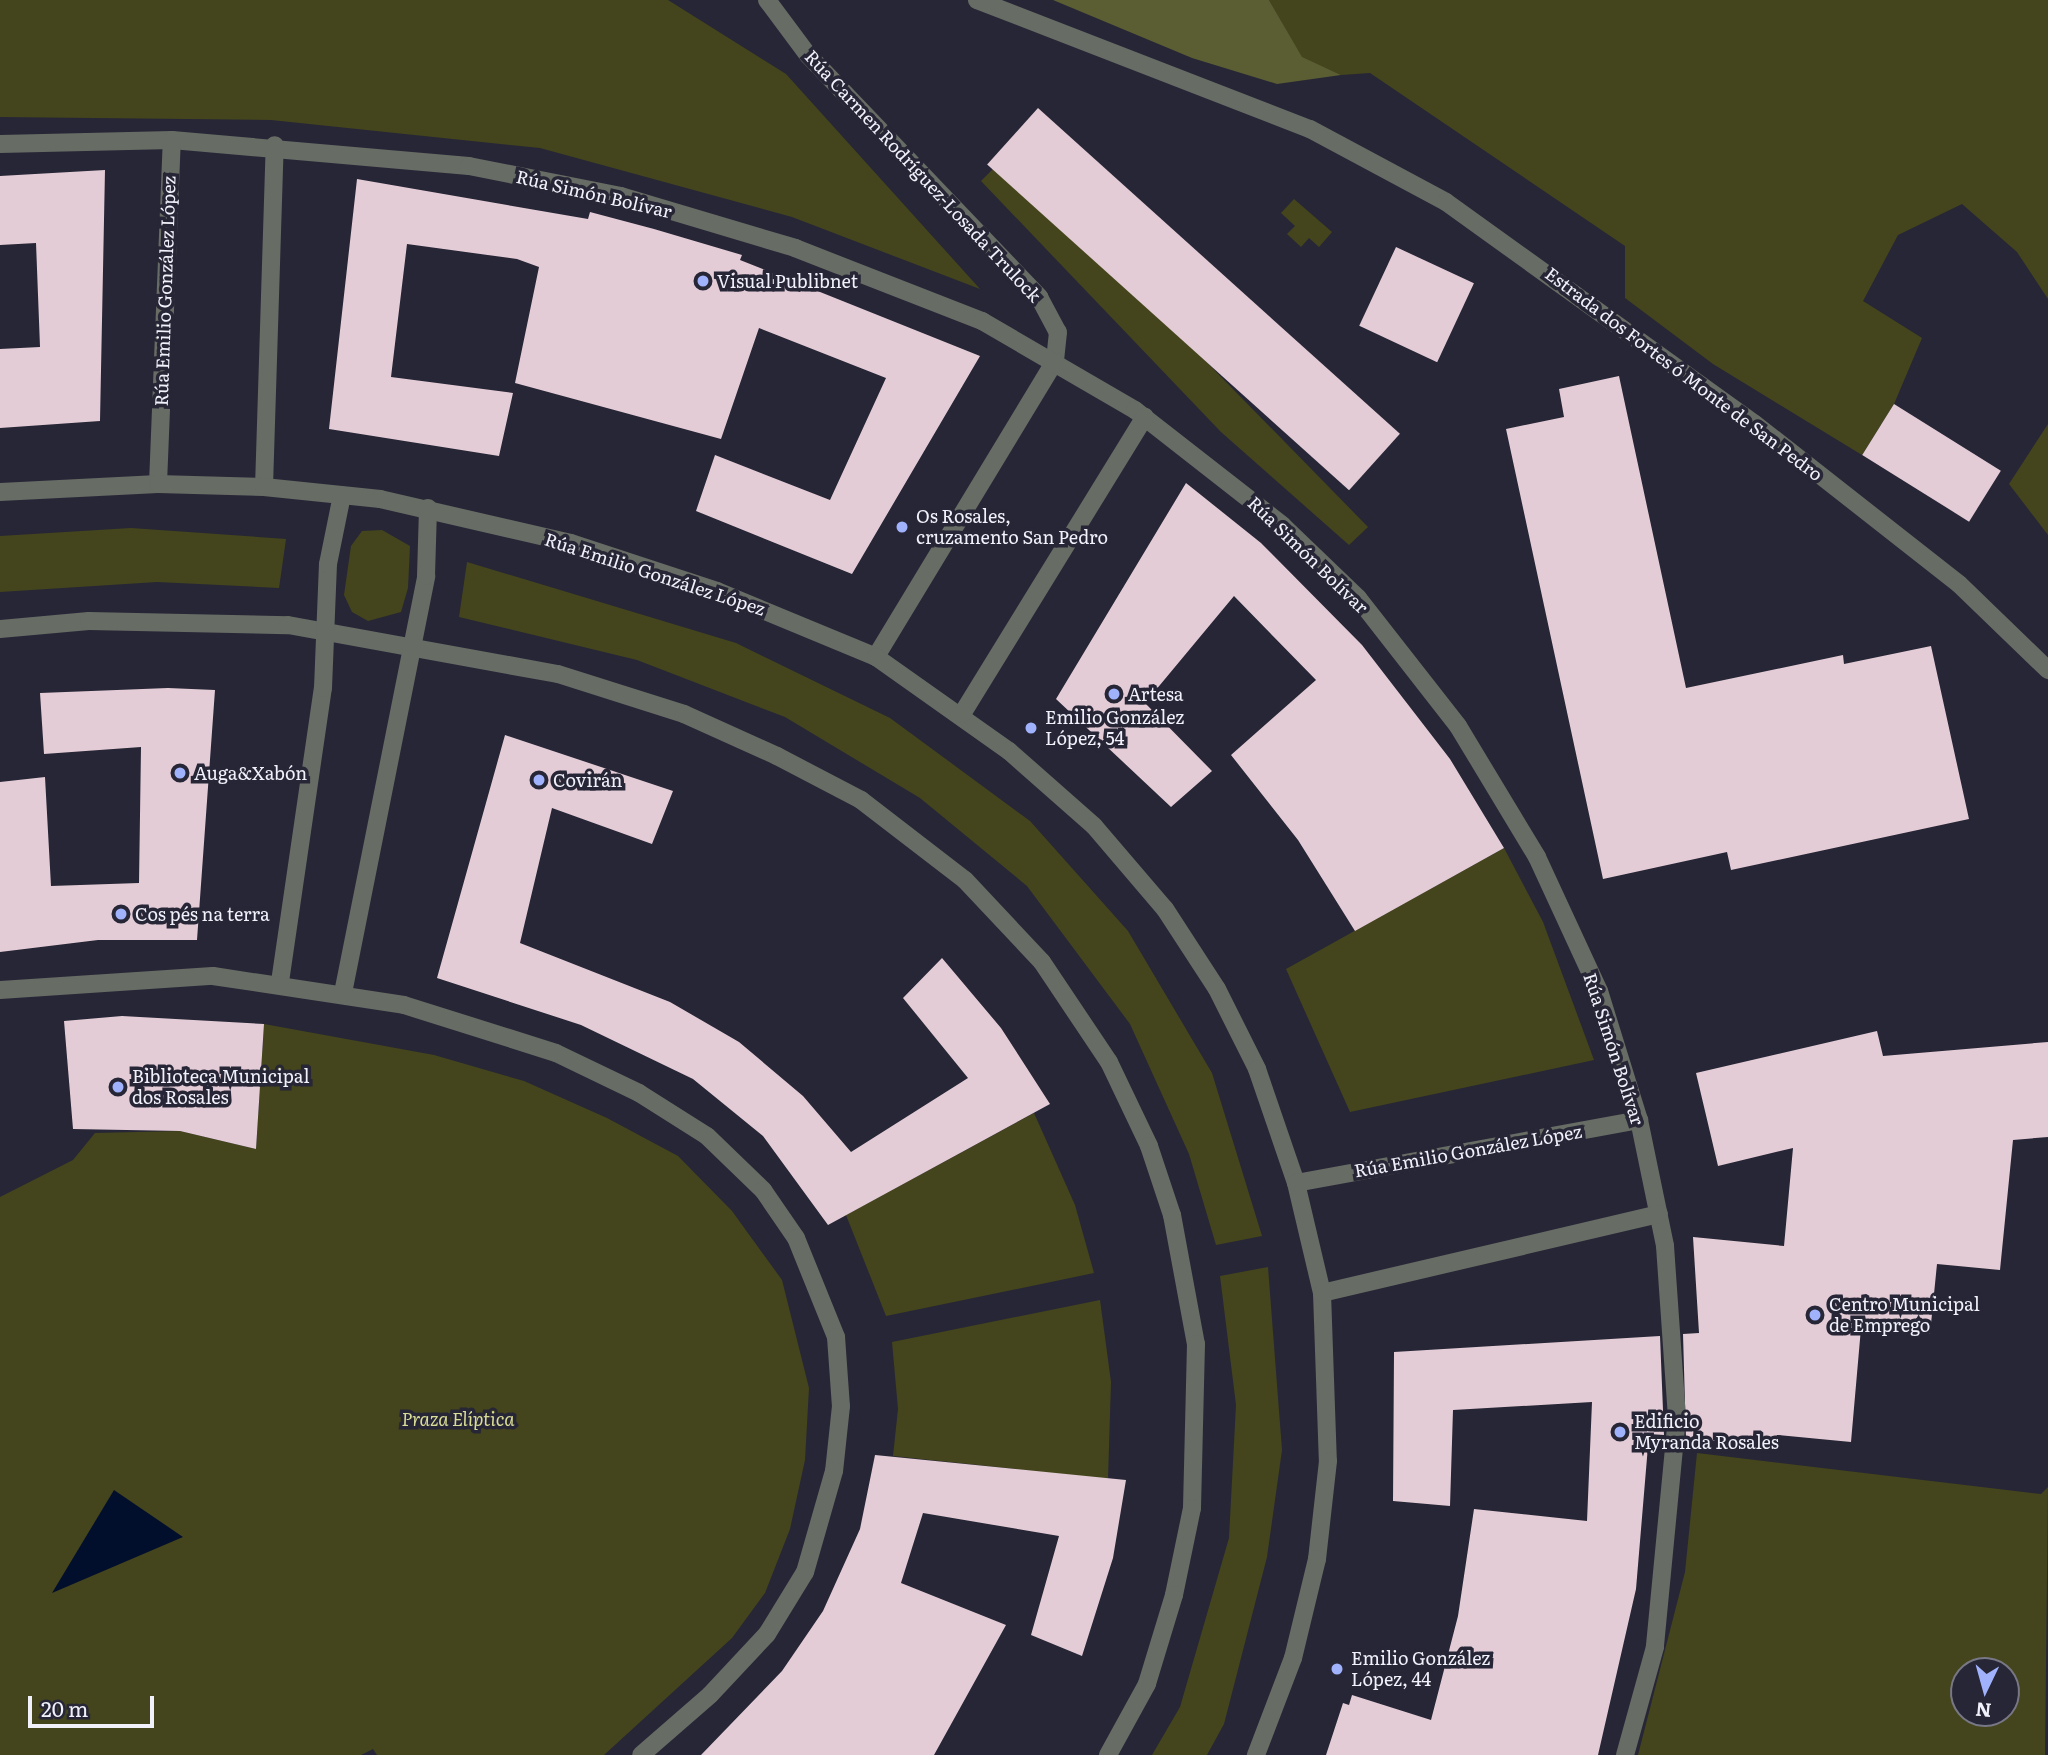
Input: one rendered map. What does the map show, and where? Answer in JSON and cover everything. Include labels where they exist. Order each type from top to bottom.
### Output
[{"type":"street","name":"Rúa Carmen Rodríguez-Losada Trulock","points":[[766,0],[808,55],[1039,297],[1058,332],[1055,361]]},
{"type":"street","name":"Estrada dos Fortes ó Monte de San Pedro","points":[[977,0],[1310,129],[1446,202],[1755,424],[1959,584],[2048,670]]},
{"type":"street","name":"Rúa Simón Bolívar","points":[[0,144],[172,140],[275,145],[469,166],[621,196],[795,248],[982,321],[1055,361],[1145,416],[1282,526],[1358,598],[1458,726],[1537,857],[1593,978],[1639,1120],[1659,1214],[1677,1417],[1655,1647],[1625,1755]]},
{"type":"street","name":"Rúa Emilio González López","points":[[158,484],[172,140]]},
{"type":"street","points":[[264,487],[275,145]]},
{"type":"street","points":[[876,657],[1055,361]]},
{"type":"street","points":[[962,714],[1145,416]]},
{"type":"street","name":"Rúa Emilio González López","points":[[0,492],[158,484],[264,487],[428,508],[571,543],[717,591],[876,657],[962,714],[1094,826],[1165,909],[1217,989],[1257,1069],[1296,1183],[1322,1293],[1328,1461],[1317,1559],[1293,1658],[1255,1755]]},
{"type":"street","points":[[280,982],[327,630],[328,564],[342,495]]},
{"type":"street","points":[[343,993],[414,643],[430,536],[428,508]]},
{"type":"street","points":[[0,629],[190,620],[327,630],[414,643],[558,674],[684,714],[861,800],[965,880],[1042,962],[1109,1062],[1149,1146],[1172,1215],[1196,1344],[1198,1420],[1192,1508],[1174,1595],[1147,1685],[1108,1755]]},
{"type":"street","points":[[0,990],[200,976],[280,982],[404,1005],[556,1053],[639,1093],[707,1136],[763,1190],[796,1238],[836,1337],[841,1406],[834,1471],[805,1572],[767,1634],[710,1695],[640,1755]]},
{"type":"street","name":"Rúa Emilio González López","points":[[1296,1183],[1639,1120]]},
{"type":"street","points":[[1322,1293],[1659,1214]]},
{"type":"green space","points":[[0,0],[668,0],[786,74],[980,289],[792,217],[540,148],[271,120],[0,117]]},
{"type":"green space","points":[[1053,0],[1269,0],[1302,57],[1341,75],[1277,84],[1192,58]]},
{"type":"green space","points":[[1269,0],[2048,0],[2048,299],[2017,252],[1962,204],[1898,235],[1863,301],[1922,338],[1894,404],[1862,455],[1713,364],[1625,298],[1625,246],[1370,73],[1341,75],[1302,58]]},
{"type":"green space","points":[[993,169],[1184,339],[1368,527],[1349,545],[1221,432],[981,181]]},
{"type":"green space","points":[[1294,199],[1332,232],[1319,247],[1309,238],[1301,247],[1287,234],[1295,226],[1281,213]]},
{"type":"green space","points":[[2048,424],[2048,535],[2009,484]]},
{"type":"green space","points":[[131,528],[286,539],[279,588],[157,582],[0,592],[0,536]]},
{"type":"green space","points":[[382,530],[410,546],[408,588],[401,612],[368,621],[352,612],[344,595],[351,546],[362,531]]},
{"type":"green space","points":[[467,562],[736,643],[890,718],[1030,821],[1128,931],[1212,1073],[1262,1236],[1216,1245],[1189,1154],[1130,1024],[1027,886],[920,798],[785,717],[637,660],[459,617]]},
{"type":"green space","points":[[1504,848],[1543,922],[1594,1060],[1350,1112],[1286,969]]},
{"type":"green space","name":"Praza Elíptica","points":[[264,1024],[434,1055],[524,1081],[607,1118],[678,1156],[732,1211],[782,1280],[809,1388],[805,1460],[790,1529],[765,1593],[732,1638],[604,1755],[377,1755],[373,1749],[361,1755],[0,1755],[0,1197],[73,1160],[95,1133],[180,1131],[256,1149]]},
{"type":"green space","points":[[1034,1113],[1075,1205],[1094,1273],[886,1316],[846,1215]]},
{"type":"green space","points":[[1268,1267],[1282,1450],[1267,1557],[1224,1724],[1207,1755],[1152,1755],[1180,1707],[1229,1538],[1236,1405],[1220,1276]]},
{"type":"green space","points":[[1100,1300],[1111,1382],[1108,1479],[893,1456],[898,1409],[892,1342]]},
{"type":"green space","points":[[1697,1453],[2041,1494],[2048,1487],[2045,1755],[1638,1755],[1685,1572]]},
{"type":"water","points":[[114,1490],[183,1537],[52,1593]]},
{"type":"building","points":[[1038,108],[1400,434],[1349,490],[987,164]]},
{"type":"building","points":[[105,170],[100,421],[0,428],[0,349],[40,347],[36,243],[0,245],[0,176]]},
{"type":"building","points":[[357,179],[588,219],[590,212],[654,229],[742,255],[740,260],[980,356],[852,574],[696,511],[715,455],[830,500],[886,378],[759,328],[721,439],[515,383],[539,267],[517,259],[407,244],[391,377],[513,393],[499,456],[329,429]]},
{"type":"building","points":[[1396,247],[1474,283],[1437,362],[1359,326]]},
{"type":"building","points":[[1619,376],[1686,688],[1843,655],[1844,664],[1931,646],[1969,819],[1731,870],[1727,852],[1603,879],[1506,429],[1564,417],[1559,389]]},
{"type":"building","points":[[1894,404],[2001,471],[1969,522],[1862,455]]},
{"type":"building","points":[[1186,483],[1261,543],[1362,645],[1450,759],[1504,848],[1355,931],[1298,840],[1231,755],[1316,680],[1234,596],[1145,703],[1212,771],[1171,807],[1056,699]]},
{"type":"building","points":[[168,688],[215,690],[197,940],[98,940],[0,952],[0,782],[45,777],[51,886],[139,883],[141,747],[44,754],[40,693]]},
{"type":"building","points":[[505,735],[673,791],[652,844],[552,808],[520,943],[670,1002],[739,1042],[803,1096],[851,1152],[968,1078],[903,998],[942,958],[1001,1028],[1050,1104],[828,1225],[763,1136],[693,1079],[581,1025],[437,978]]},
{"type":"building","points":[[122,1016],[264,1024],[256,1149],[180,1131],[73,1129],[64,1021]]},
{"type":"building","points":[[1877,1031],[1883,1056],[2048,1042],[2048,1137],[2013,1140],[2000,1270],[1937,1264],[1930,1334],[1861,1328],[1851,1442],[1777,1435],[1776,1446],[1686,1438],[1683,1334],[1699,1333],[1693,1237],[1784,1246],[1793,1148],[1718,1166],[1696,1073]]},
{"type":"building","points":[[1660,1336],[1664,1435],[1649,1434],[1636,1589],[1598,1755],[1326,1755],[1343,1703],[1349,1705],[1352,1695],[1431,1720],[1458,1616],[1474,1509],[1587,1521],[1592,1402],[1453,1410],[1450,1506],[1393,1501],[1394,1352]]},
{"type":"building","points":[[875,1455],[1126,1480],[1113,1558],[1082,1656],[1031,1635],[1059,1536],[923,1513],[901,1583],[1006,1625],[934,1755],[701,1755],[782,1671],[823,1611],[860,1529]]},
{"type":"place","name":"Visual Publibnet","points":[[703,281]]},
{"type":"place","name":"Os Rosales, cruzamento San Pedro","points":[[902,527]]},
{"type":"place","name":"Artesa","points":[[1114,694]]},
{"type":"place","name":"Emilio González López, 54","points":[[1031,728]]},
{"type":"place","name":"Auga&Xabón","points":[[180,773]]},
{"type":"place","name":"Covirán","points":[[539,780]]},
{"type":"place","name":"Cos pés na terra","points":[[121,914]]},
{"type":"place","name":"Biblioteca Municipal dos Rosales","points":[[118,1087]]},
{"type":"place","name":"Centro Municipal de Emprego","points":[[1815,1315]]},
{"type":"place","name":"Edificio Myranda Rosales","points":[[1620,1432]]},
{"type":"place","name":"Emilio González López, 44","points":[[1337,1669]]}]
